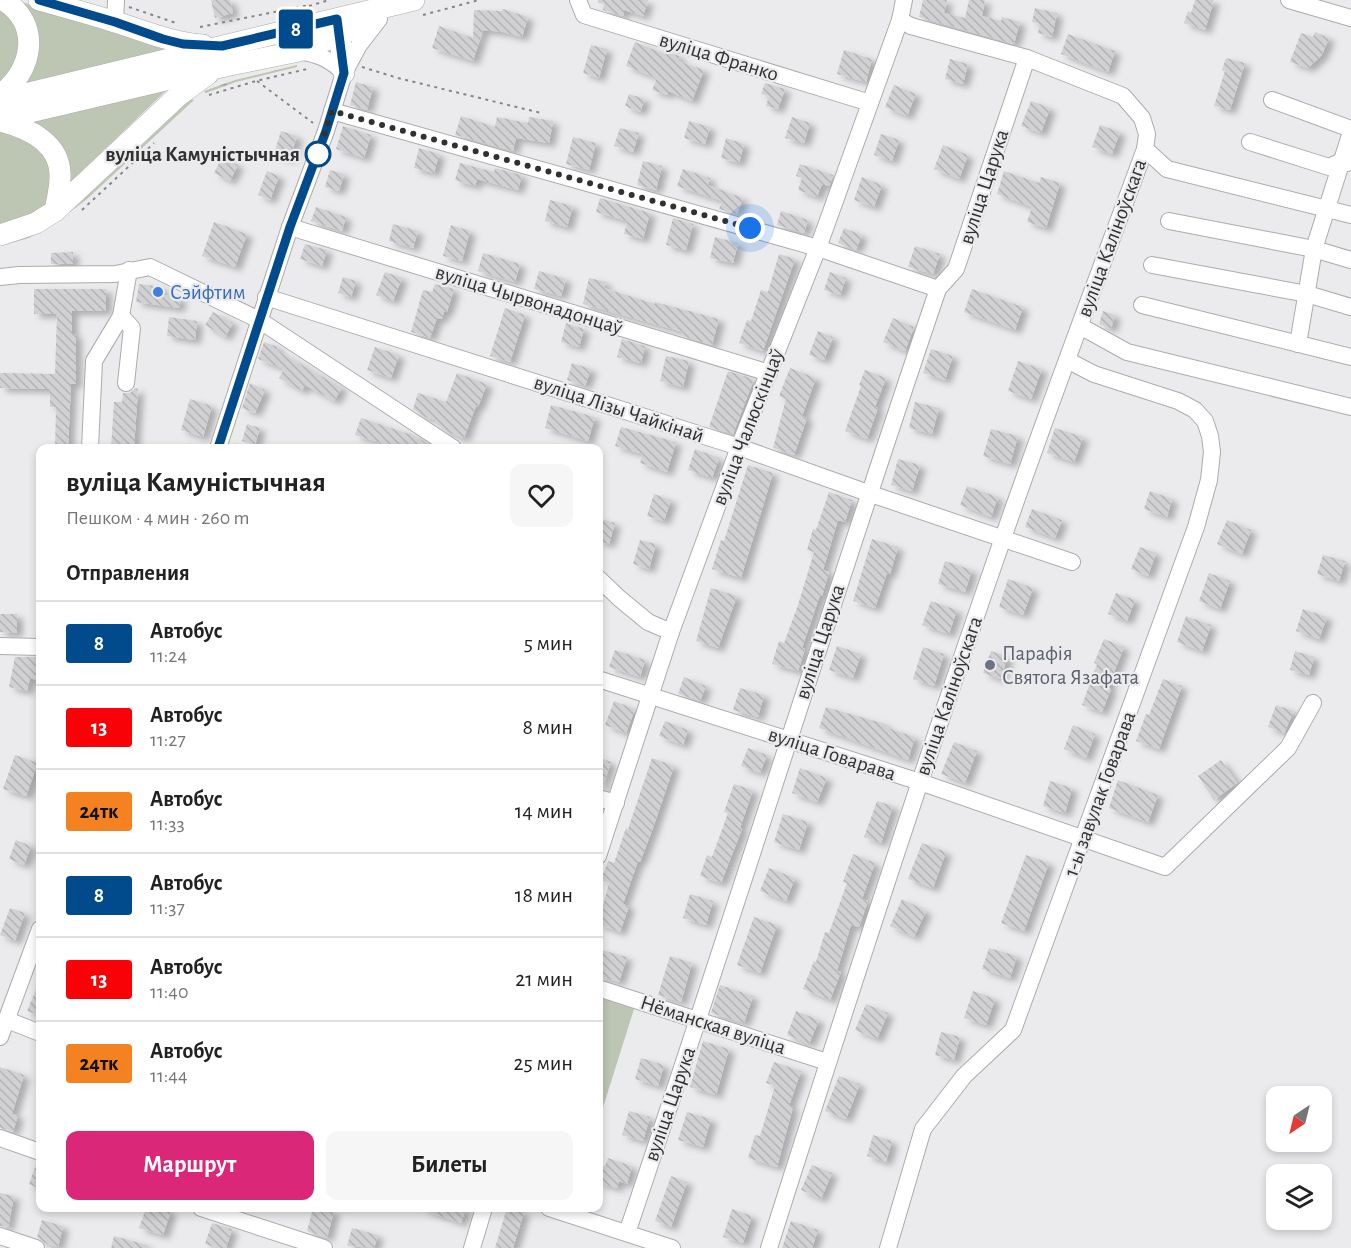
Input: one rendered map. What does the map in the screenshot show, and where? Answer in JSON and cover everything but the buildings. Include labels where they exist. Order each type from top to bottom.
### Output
[{"type":"main road","points":[[0,97],[18,78],[24,67],[29,43],[26,27],[18,12],[3,0]]},
{"type":"main road","points":[[39,0],[116,8],[183,44],[224,56]]},
{"type":"main road","points":[[0,120],[224,56],[338,27],[406,5]]},
{"type":"main road","points":[[0,97],[224,56],[299,51],[338,27]]},
{"type":"main road","points":[[338,27],[351,70]]},
{"type":"main road","points":[[0,235],[36,223],[55,211],[224,56]]},
{"type":"main road","points":[[0,120],[28,130],[50,146],[58,160],[61,176],[55,211]]},
{"type":"street","name":"вуліца Франко","points":[[578,0],[584,15],[870,103]]},
{"type":"street","name":"вуліца Чалюскінцаў","points":[[603,841],[671,632],[818,248],[900,20],[904,0]]},
{"type":"street","points":[[1289,0],[1351,18]]},
{"type":"street","points":[[219,444],[290,227],[332,111],[351,70],[359,45],[406,5]]},
{"type":"street","points":[[900,20],[911,27],[1027,58],[1123,96],[1142,118],[1147,134],[1144,149],[1167,169],[1351,215]]},
{"type":"street","points":[[299,51],[318,54],[335,65],[351,70]]},
{"type":"street","name":"вуліца Царука","points":[[627,1233],[699,1020],[868,493],[938,289],[956,269],[1027,58]]},
{"type":"street","points":[[1272,100],[1351,130],[1346,163],[1327,208],[1314,249],[1298,344]]},
{"type":"street","points":[[332,111],[818,248],[938,289]]},
{"type":"street","points":[[1250,142],[1329,167],[1346,163]]},
{"type":"street","name":"вуліца Каліноўскага","points":[[769,1248],[920,782],[1003,538],[1144,149]]},
{"type":"street","points":[[1169,221],[1314,249],[1351,260]]},
{"type":"street","name":"вуліца Чырвонадонцаў","points":[[290,227],[769,373]]},
{"type":"street","points":[[1152,266],[1307,294],[1351,307]]},
{"type":"street","points":[[0,277],[115,274],[150,267],[259,320],[447,444]]},
{"type":"street","points":[[90,444],[94,360],[121,316],[129,270]]},
{"type":"street","name":"вуліца Лізы Чайкінай","points":[[267,297],[740,447],[1072,562]]},
{"type":"street","points":[[1142,304],[1351,357]]},
{"type":"street","points":[[121,316],[132,328],[126,383]]},
{"type":"street","points":[[1080,326],[1127,352],[1351,407]]},
{"type":"street","name":"1-ы завулак Говарава","points":[[888,1248],[923,1129],[964,1076],[1014,1030],[1196,527],[1209,480],[1212,452],[1210,436],[1205,421],[1195,410],[1178,401],[1094,374],[1067,360]]},
{"type":"street","points":[[603,583],[648,622],[671,632]]},
{"type":"street","points":[[0,646],[36,647]]},
{"type":"street","name":"вуліца Говарава","points":[[603,681],[920,782],[1165,867],[1288,748],[1313,703]]},
{"type":"street","points":[[603,799],[616,803]]},
{"type":"street","points":[[0,1037],[36,941]]},
{"type":"street","name":"Нёманская вуліца","points":[[603,990],[828,1062]]},
{"type":"street","points":[[7,1020],[36,1031]]},
{"type":"street","points":[[0,1138],[36,1151]]},
{"type":"street","points":[[220,1212],[324,1248]]},
{"type":"street","points":[[472,1248],[483,1212]]},
{"type":"street","points":[[561,1212],[672,1248]]},
{"type":"street","points":[[0,1236],[36,1248]]},
{"type":"path","points":[[406,5],[479,0]]},
{"type":"path","points":[[116,8],[176,22],[177,32]]},
{"type":"path","points":[[351,70],[398,78],[541,113]]},
{"type":"path","points":[[256,81],[315,124]]},
{"type":"green space","points":[[0,0],[16,0],[168,49],[174,83],[34,217],[0,224]]},
{"type":"green space","points":[[297,65],[297,67],[236,82],[206,93],[204,91],[235,80]]},
{"type":"green space","points":[[191,99],[194,100],[87,199],[54,224],[29,238],[0,246],[0,244],[56,220],[89,194]]},
{"type":"green space","points":[[603,999],[634,1009],[603,1107]]},
{"type":"bus line","name":"8","points":[[39,0],[183,44],[222,46],[337,19],[344,73],[326,131],[290,227],[219,444]]},
{"type":"place","name":"вуліца Камуністычная","points":[[318,154]]},
{"type":"place","name":"Сэйфтим","points":[[158,292]]},
{"type":"place","name":"Парафія Святога Язафата","points":[[990,665]]},
{"type":"route","points":[[318,154],[332,111],[750,228]]}]
